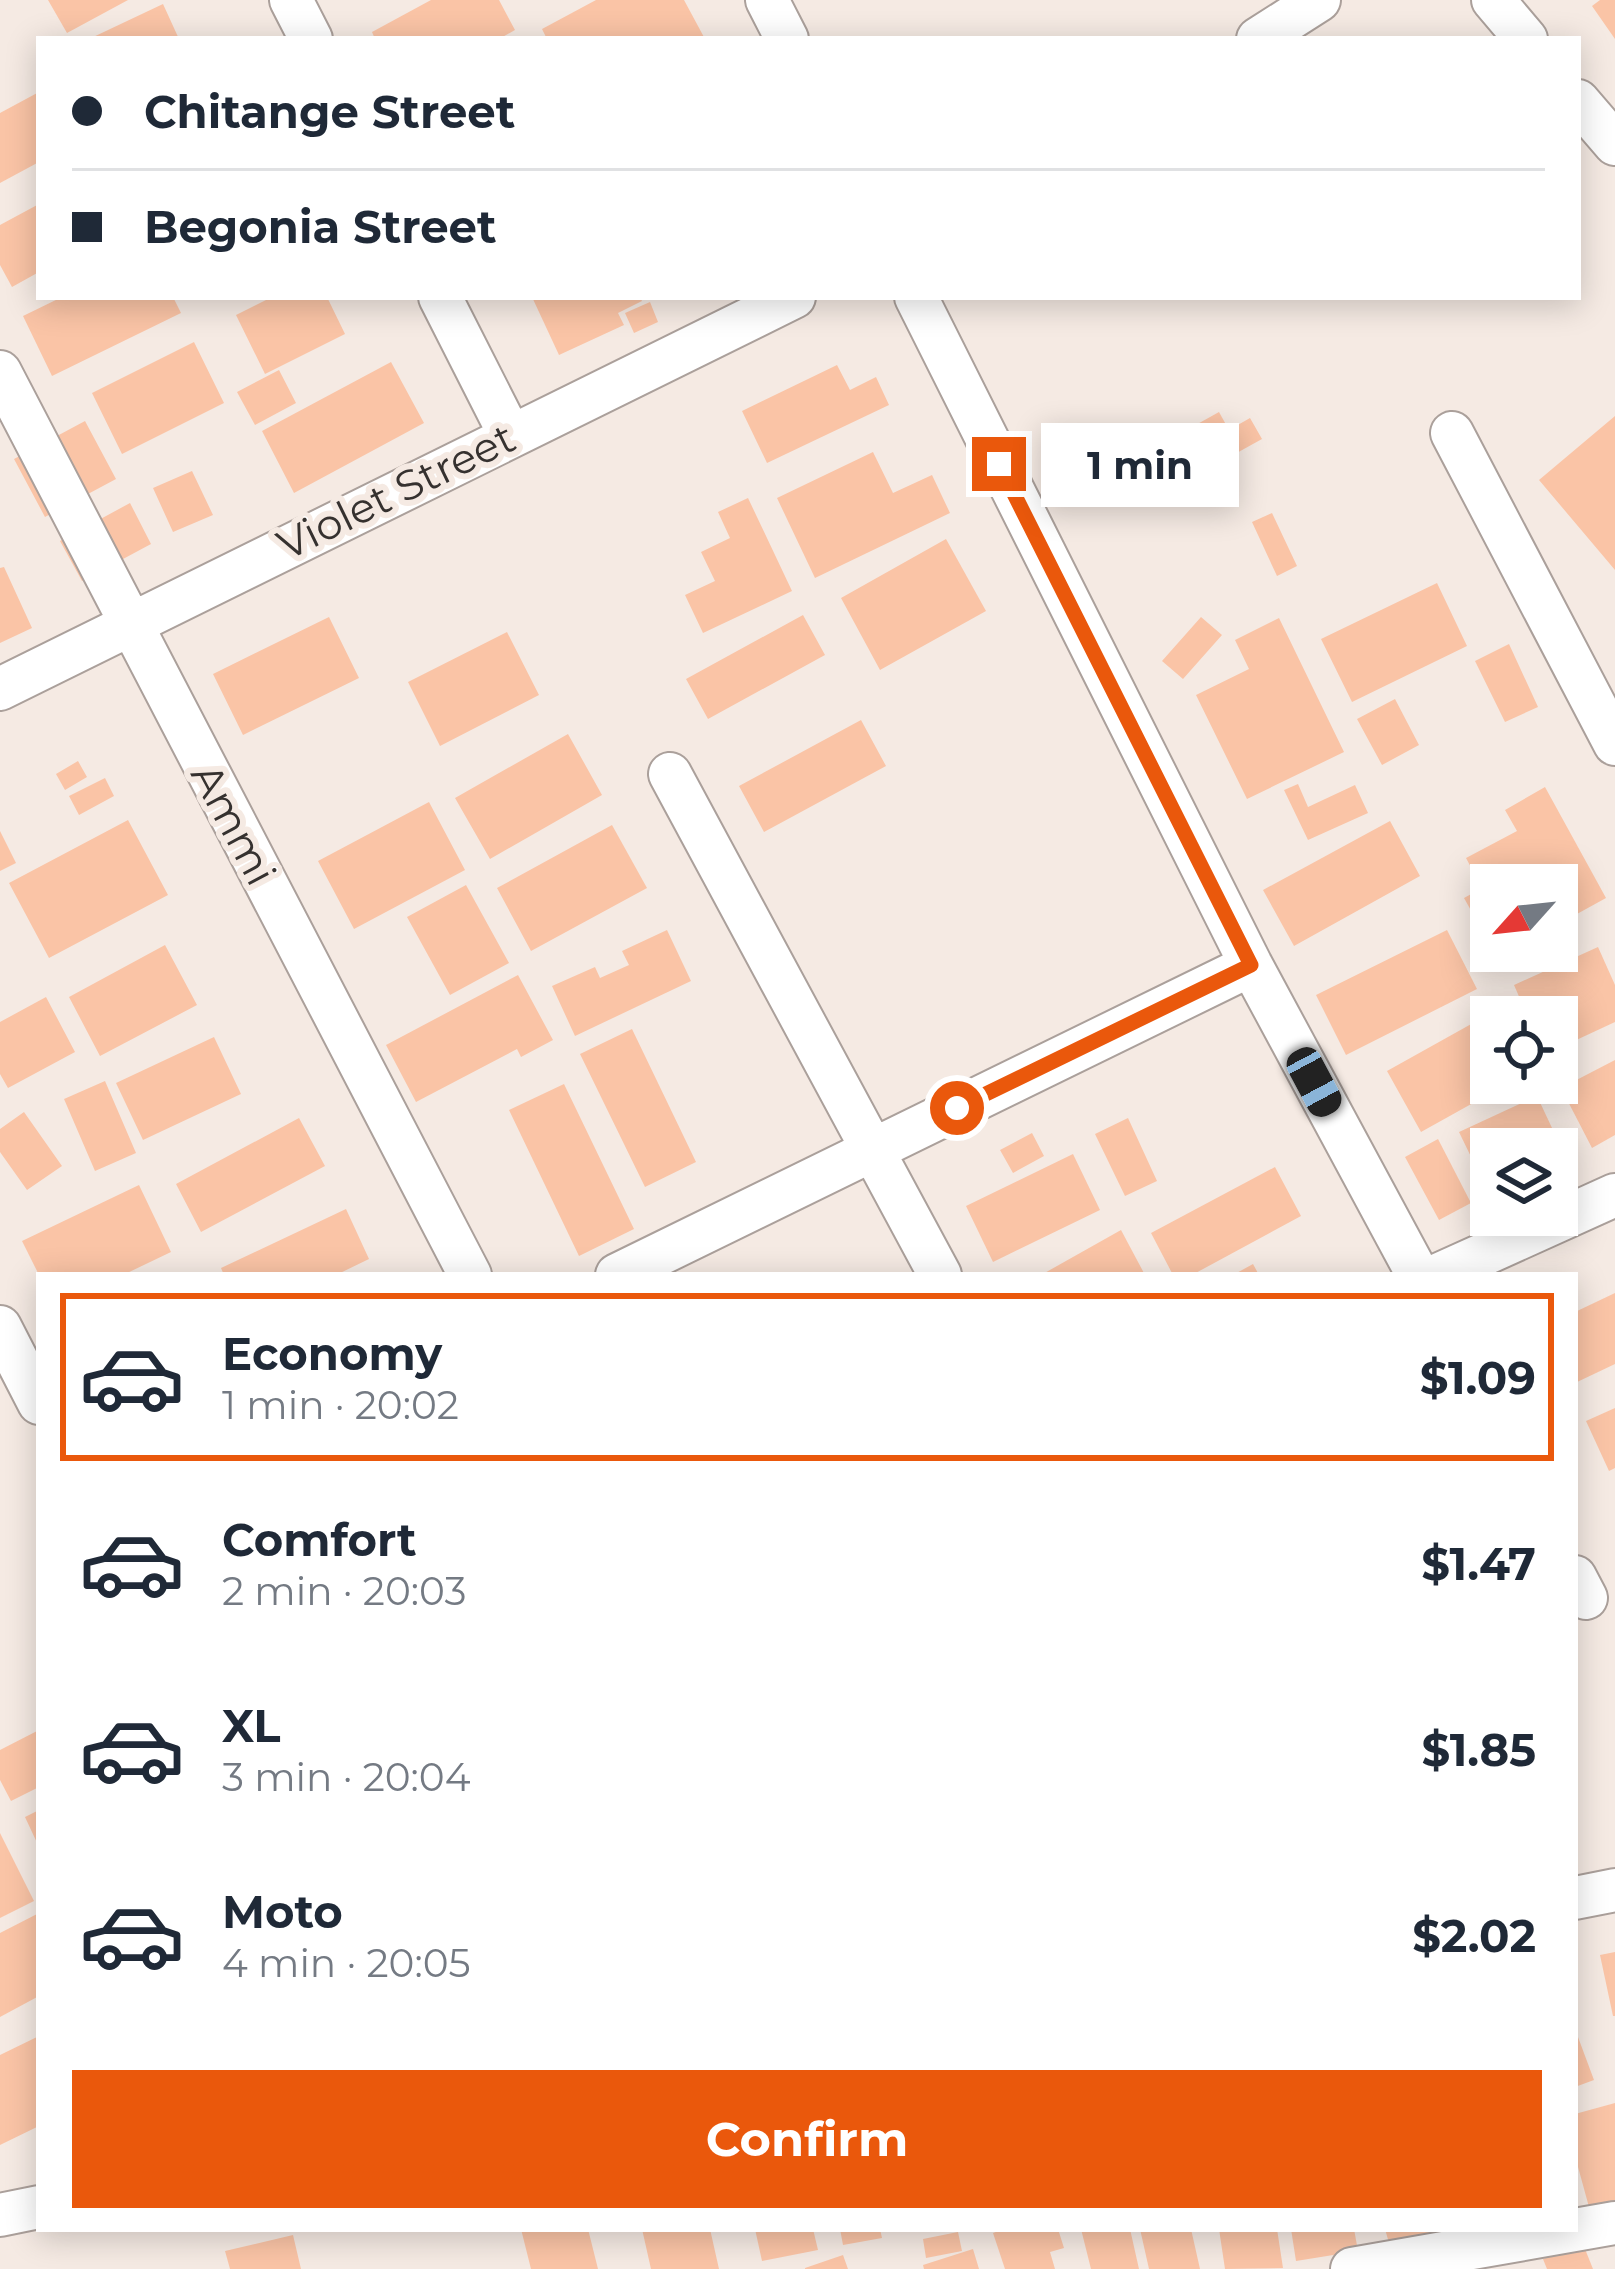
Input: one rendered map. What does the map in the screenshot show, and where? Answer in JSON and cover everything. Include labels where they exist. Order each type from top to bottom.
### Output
[{"type":"street","points":[[291,0],[309,36]]},
{"type":"street","points":[[767,0],[785,36]]},
{"type":"street","points":[[1263,36],[1318,0]]},
{"type":"street","points":[[1493,0],[1523,36]]},
{"type":"street","points":[[1581,104],[1615,144]]},
{"type":"street","points":[[442,300],[510,435]]},
{"type":"street","name":"Violet Street","points":[[0,688],[788,300]]},
{"type":"street","points":[[918,300],[1251,965],[1416,1272]]},
{"type":"street","name":"Ammi","points":[[0,372],[468,1272]]},
{"type":"street","points":[[1452,433],[1615,743]]},
{"type":"street","points":[[670,774],[938,1272]]},
{"type":"street","points":[[623,1272],[1251,965]]},
{"type":"street","points":[[1445,1272],[1615,1195]]},
{"type":"street","points":[[0,1327],[36,1397]]},
{"type":"street","points":[[1578,1897],[1615,1890]]},
{"type":"street","points":[[0,2215],[36,2208]]},
{"type":"street","points":[[1578,2229],[1615,2222]]},
{"type":"street","points":[[1352,2269],[1559,2232]]},
{"type":"building","points":[[48,0],[128,0],[67,33]]},
{"type":"building","points":[[431,0],[499,0],[515,30],[504,36],[374,36],[372,32]]},
{"type":"building","points":[[596,0],[684,0],[703,36],[546,36],[542,29]]},
{"type":"building","points":[[1600,0],[1615,0],[1615,39],[1592,6]]},
{"type":"building","points":[[163,4],[178,36],[95,36]]},
{"type":"building","points":[[36,94],[36,164],[0,183],[0,113]]},
{"type":"building","points":[[36,206],[36,274],[12,287],[0,265],[0,225]]},
{"type":"building","points":[[56,300],[174,300],[181,313],[52,376],[23,316]]},
{"type":"building","points":[[266,300],[328,300],[345,334],[265,374],[236,315]]},
{"type":"building","points":[[533,300],[642,300],[618,313],[624,325],[559,355]]},
{"type":"building","points":[[650,302],[658,322],[634,333],[625,313]]},
{"type":"building","points":[[194,342],[224,403],[122,454],[92,393]]},
{"type":"building","points":[[391,362],[424,423],[294,493],[262,431]]},
{"type":"building","points":[[837,365],[850,390],[876,377],[889,405],[767,463],[742,411]]},
{"type":"building","points":[[279,370],[296,403],[255,425],[237,392]]},
{"type":"building","points":[[1219,412],[1229,430],[1250,418],[1262,439],[1179,485],[1158,446]]},
{"type":"building","points":[[1615,416],[1615,570],[1539,480]]},
{"type":"building","points":[[85,421],[116,479],[45,517],[14,459]]},
{"type":"building","points":[[873,452],[893,493],[932,475],[950,513],[815,578],[777,498]]},
{"type":"building","points":[[192,471],[213,515],[173,532],[153,488]]},
{"type":"building","points":[[748,498],[792,591],[703,633],[685,595],[715,581],[701,552],[730,538],[718,512]]},
{"type":"building","points":[[130,503],[151,544],[82,581],[60,541]]},
{"type":"building","points":[[1272,513],[1297,566],[1277,576],[1252,522]]},
{"type":"building","points":[[946,539],[986,611],[880,670],[841,598]]},
{"type":"building","points":[[4,567],[32,628],[0,643],[0,568]]},
{"type":"building","points":[[1437,583],[1467,646],[1352,702],[1321,639]]},
{"type":"building","points":[[803,615],[825,655],[708,719],[686,679]]},
{"type":"building","points":[[329,617],[359,678],[243,735],[213,674]]},
{"type":"building","points":[[1201,617],[1222,635],[1183,679],[1162,661]]},
{"type":"building","points":[[1279,618],[1344,752],[1247,799],[1196,695],[1249,669],[1235,640]]},
{"type":"building","points":[[507,632],[539,695],[440,746],[408,682]]},
{"type":"building","points":[[1509,644],[1538,707],[1505,722],[1475,661]]},
{"type":"building","points":[[1395,699],[1419,745],[1382,765],[1357,719]]},
{"type":"building","points":[[861,720],[886,766],[764,832],[739,786]]},
{"type":"building","points":[[568,734],[602,795],[490,859],[455,798]]},
{"type":"building","points":[[78,761],[87,777],[65,790],[56,774]]},
{"type":"building","points":[[105,778],[114,796],[79,815],[69,796]]},
{"type":"building","points":[[1298,784],[1308,807],[1355,785],[1368,813],[1308,840],[1284,790]]},
{"type":"building","points":[[1545,787],[1606,898],[1578,913],[1578,864],[1470,866],[1466,858],[1517,831],[1505,810]]},
{"type":"building","points":[[429,802],[465,870],[354,929],[318,861]]},
{"type":"building","points":[[128,820],[168,895],[49,958],[9,883]]},
{"type":"building","points":[[1390,821],[1420,876],[1294,946],[1263,890]]},
{"type":"building","points":[[612,825],[647,888],[531,951],[497,888]]},
{"type":"building","points":[[0,831],[16,863],[0,871]]},
{"type":"building","points":[[466,885],[509,963],[450,995],[407,917]]},
{"type":"building","points":[[667,930],[691,981],[575,1036],[552,986],[595,967],[600,978],[629,965],[622,951]]},
{"type":"building","points":[[1447,930],[1477,989],[1346,1055],[1316,995]]},
{"type":"building","points":[[165,945],[197,1005],[100,1056],[69,997]]},
{"type":"building","points":[[1598,947],[1615,985],[1615,1022],[1578,1039],[1578,996],[1519,996],[1514,985],[1543,972],[1578,972],[1578,956]]},
{"type":"building","points":[[518,975],[553,1040],[521,1057],[517,1049],[416,1102],[386,1045]]},
{"type":"building","points":[[46,997],[75,1052],[8,1088],[0,1074],[0,1022]]},
{"type":"building","points":[[1470,1025],[1471,1104],[1421,1132],[1387,1071]]},
{"type":"building","points":[[632,1029],[696,1162],[645,1187],[580,1054]]},
{"type":"building","points":[[214,1037],[241,1094],[143,1140],[116,1083]]},
{"type":"building","points":[[1615,1060],[1615,1135],[1592,1148],[1569,1104],[1578,1104],[1578,1079]]},
{"type":"building","points":[[105,1081],[136,1153],[95,1171],[64,1099]]},
{"type":"building","points":[[564,1084],[634,1229],[579,1256],[509,1110]]},
{"type":"building","points":[[1520,1104],[1541,1104],[1552,1128],[1470,1128],[1470,1155],[1459,1132]]},
{"type":"building","points":[[24,1112],[62,1166],[27,1190],[0,1152],[0,1129]]},
{"type":"building","points":[[299,1118],[325,1166],[201,1232],[176,1184]]},
{"type":"building","points":[[1128,1118],[1157,1181],[1125,1196],[1095,1134]]},
{"type":"building","points":[[1032,1133],[1044,1156],[1013,1173],[1000,1150]]},
{"type":"building","points":[[1438,1139],[1470,1204],[1439,1220],[1405,1157]]},
{"type":"building","points":[[1073,1154],[1100,1210],[993,1262],[966,1206]]},
{"type":"building","points":[[1275,1167],[1301,1216],[1198,1272],[1171,1272],[1151,1233]]},
{"type":"building","points":[[139,1185],[171,1252],[129,1272],[38,1272],[22,1241]]},
{"type":"building","points":[[346,1209],[369,1259],[342,1272],[223,1272],[221,1268]]},
{"type":"building","points":[[1121,1230],[1143,1272],[1046,1272]]},
{"type":"building","points":[[1615,1293],[1615,1364],[1578,1382],[1578,1311]]},
{"type":"building","points":[[1615,1408],[1615,1468],[1609,1471],[1586,1421]]},
{"type":"building","points":[[36,1732],[36,1788],[11,1801],[0,1780],[0,1750]]},
{"type":"building","points":[[36,1812],[36,1841],[25,1817]]},
{"type":"building","points":[[0,1833],[34,1901],[0,1918]]},
{"type":"building","points":[[36,1915],[36,1998],[0,2017],[0,1933]]},
{"type":"building","points":[[1615,1952],[1615,2016],[1613,2016],[1600,1955]]},
{"type":"building","points":[[36,2037],[36,2127],[0,2145],[0,2055]]},
{"type":"building","points":[[1578,2037],[1594,2080],[1578,2086]]},
{"type":"building","points":[[1615,2103],[1615,2212],[1592,2218],[1578,2167],[1578,2113]]},
{"type":"building","points":[[522,2232],[589,2232],[598,2269],[531,2269]]},
{"type":"building","points":[[643,2232],[711,2232],[719,2269],[651,2269]]},
{"type":"building","points":[[756,2232],[814,2232],[818,2250],[762,2261]]},
{"type":"building","points":[[841,2232],[881,2232],[882,2238],[843,2245]]},
{"type":"building","points":[[958,2232],[962,2251],[926,2258],[923,2239]]},
{"type":"building","points":[[1059,2232],[1064,2248],[1050,2252],[1055,2269],[1005,2269],[993,2233]]},
{"type":"building","points":[[1082,2232],[1131,2232],[1139,2269],[1091,2269]]},
{"type":"building","points":[[1141,2232],[1192,2232],[1200,2269],[1149,2269]]},
{"type":"building","points":[[1219,2232],[1277,2232],[1283,2268],[1225,2269]]},
{"type":"building","points":[[1291,2232],[1355,2232],[1358,2251],[1296,2261]]},
{"type":"building","points":[[1386,2232],[1434,2232],[1435,2238],[1391,2250]]},
{"type":"building","points":[[293,2235],[301,2269],[230,2269],[225,2251]]},
{"type":"building","points":[[1583,2244],[1593,2269],[1547,2269],[1543,2259]]},
{"type":"building","points":[[973,2249],[979,2269],[924,2269],[923,2265]]},
{"type":"building","points":[[843,2255],[848,2269],[805,2269],[805,2268]]},
{"type":"route","points":[[957,1108],[1251,965],[999,464]]}]
